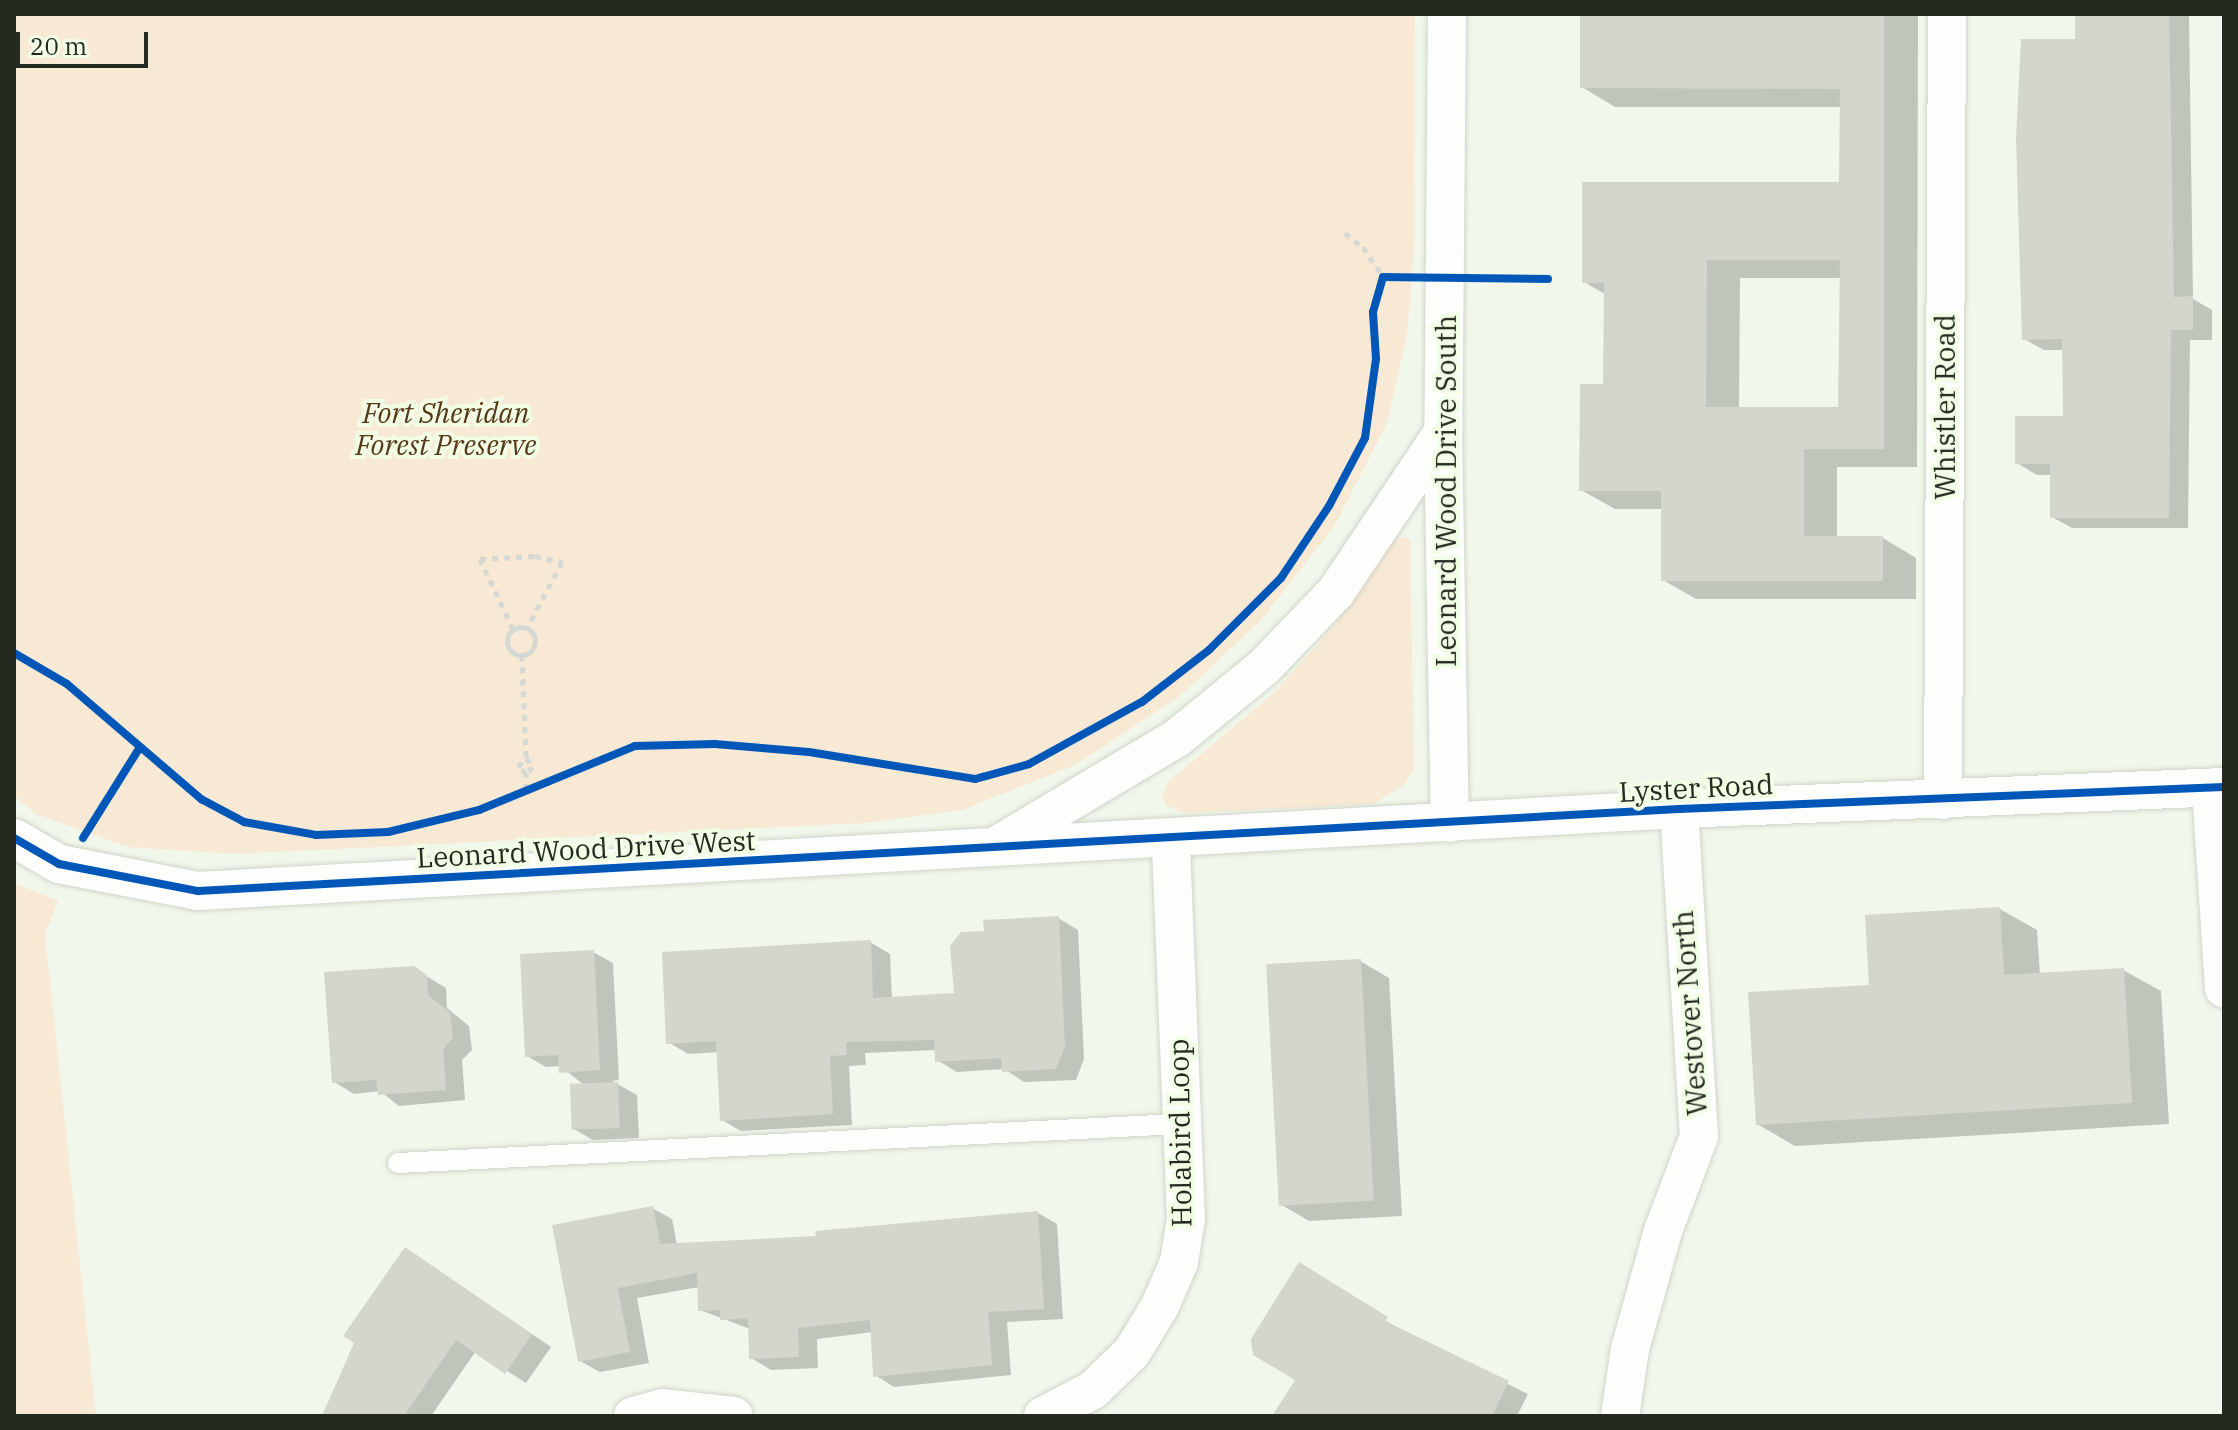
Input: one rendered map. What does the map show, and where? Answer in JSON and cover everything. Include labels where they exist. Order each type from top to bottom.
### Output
[{"type":"street","name":"Leonard Wood Drive South","points":[[1447,14],[1443,432],[1450,823]]},
{"type":"street","name":"Whistler Road","points":[[1943,800],[1947,14]]},
{"type":"street","points":[[989,850],[1177,738],[1264,667],[1336,592],[1443,432]]},
{"type":"street","name":"Lyster Road","points":[[1171,840],[1679,809],[2218,788]]},
{"type":"street","points":[[2218,788],[2224,989]]},
{"type":"street","name":"Westover North","points":[[1621,1406],[1663,1231],[1699,1136],[1679,809]]},
{"type":"street","name":"Leonard Wood Drive West","points":[[14,838],[59,864],[198,891],[1171,840]]},
{"type":"street","name":"Holabird Loop","points":[[1043,1416],[1103,1403],[1160,1306],[1179,1262],[1186,1219],[1171,840]]},
{"type":"street","points":[[633,1416],[662,1408],[734,1416]]},
{"type":"lane","points":[[398,1163],[1180,1124]]},
{"type":"path","points":[[1345,233],[1363,247],[1383,277],[1380,289]]},
{"type":"path","points":[[1383,277],[1446,277]]},
{"type":"path","points":[[522,655],[508,646],[513,629],[480,559],[535,556],[562,562],[527,628]]},
{"type":"path","points":[[513,629],[527,628]]},
{"type":"path","points":[[526,790],[526,773],[533,767],[526,758],[522,655],[535,643],[527,628]]},
{"type":"path","points":[[526,758],[518,767],[526,773]]},
{"type":"path","points":[[514,795],[537,785]]},
{"type":"green space","name":"Fort Sheridan Forest Preserve","points":[[14,14],[1415,14],[1414,248],[1407,335],[1387,423],[1335,525],[1261,620],[1180,696],[1077,764],[962,810],[865,823],[235,854],[128,847],[36,814],[14,796]]},
{"type":"green space","points":[[1404,537],[1410,540],[1414,767],[1406,783],[1374,804],[1184,813],[1167,806],[1162,795],[1168,782],[1277,690],[1334,626],[1393,540]]},
{"type":"green space","points":[[14,883],[58,901],[45,934],[96,1416],[14,1416]]},
{"type":"building","points":[[1580,14],[1884,14],[1884,449],[1804,449],[1804,536],[1883,536],[1883,581],[1661,581],[1661,491],[1579,491],[1580,384],[1603,384],[1604,283],[1582,283],[1582,182],[1839,182],[1840,89],[1580,88]],"holes":[[[1707,260],[1840,260],[1838,407],[1706,407]]]},
{"type":"building","points":[[2075,14],[2169,14],[2174,297],[2193,296],[2193,330],[2171,330],[2169,518],[2050,518],[2050,464],[2015,464],[2015,416],[2063,416],[2062,339],[2022,340],[2016,138],[2021,39],[2075,39]]},
{"type":"building","points":[[2000,907],[2004,975],[2124,968],[2132,1103],[1756,1125],[1748,992],[1869,985],[1865,915]]},
{"type":"building","points":[[1059,916],[1065,1047],[1056,1069],[1002,1072],[1001,1058],[935,1062],[934,1040],[846,1042],[847,1055],[830,1056],[833,1114],[720,1121],[716,1041],[666,1044],[662,952],[871,940],[873,998],[954,993],[950,946],[961,932],[984,931],[983,920]]},
{"type":"building","points":[[594,950],[600,1070],[559,1073],[558,1055],[525,1057],[520,954]]},
{"type":"building","points":[[1361,959],[1374,1201],[1279,1206],[1266,964]]},
{"type":"building","points":[[414,966],[427,975],[428,995],[450,1013],[453,1038],[443,1049],[446,1090],[378,1095],[376,1080],[332,1083],[324,972]]},
{"type":"building","points":[[618,1082],[620,1128],[572,1130],[570,1084]]},
{"type":"building","points":[[653,1206],[660,1244],[816,1236],[815,1231],[1038,1211],[1044,1309],[988,1312],[992,1365],[873,1377],[870,1320],[798,1328],[799,1357],[749,1359],[748,1318],[720,1320],[720,1310],[698,1311],[697,1273],[618,1288],[630,1352],[578,1362],[552,1225]]},
{"type":"building","points":[[405,1247],[532,1334],[505,1374],[456,1340],[404,1416],[322,1416],[354,1343],[343,1336]]},
{"type":"building","points":[[1299,1262],[1388,1317],[1385,1321],[1509,1381],[1492,1416],[1272,1416],[1295,1380],[1253,1355],[1251,1339]]},
{"type":"cycle path","points":[[14,653],[67,684],[201,799],[244,822],[316,835],[388,832],[479,810],[635,746],[715,744],[809,752],[975,779],[1029,764],[1142,702],[1209,650],[1281,578],[1329,506],[1365,438],[1376,359],[1373,312],[1383,277],[1548,279]]},
{"type":"cycle path","points":[[83,838],[140,747]]},
{"type":"cycle path","points":[[14,838],[59,864],[198,891],[1679,809],[2224,787]]}]
